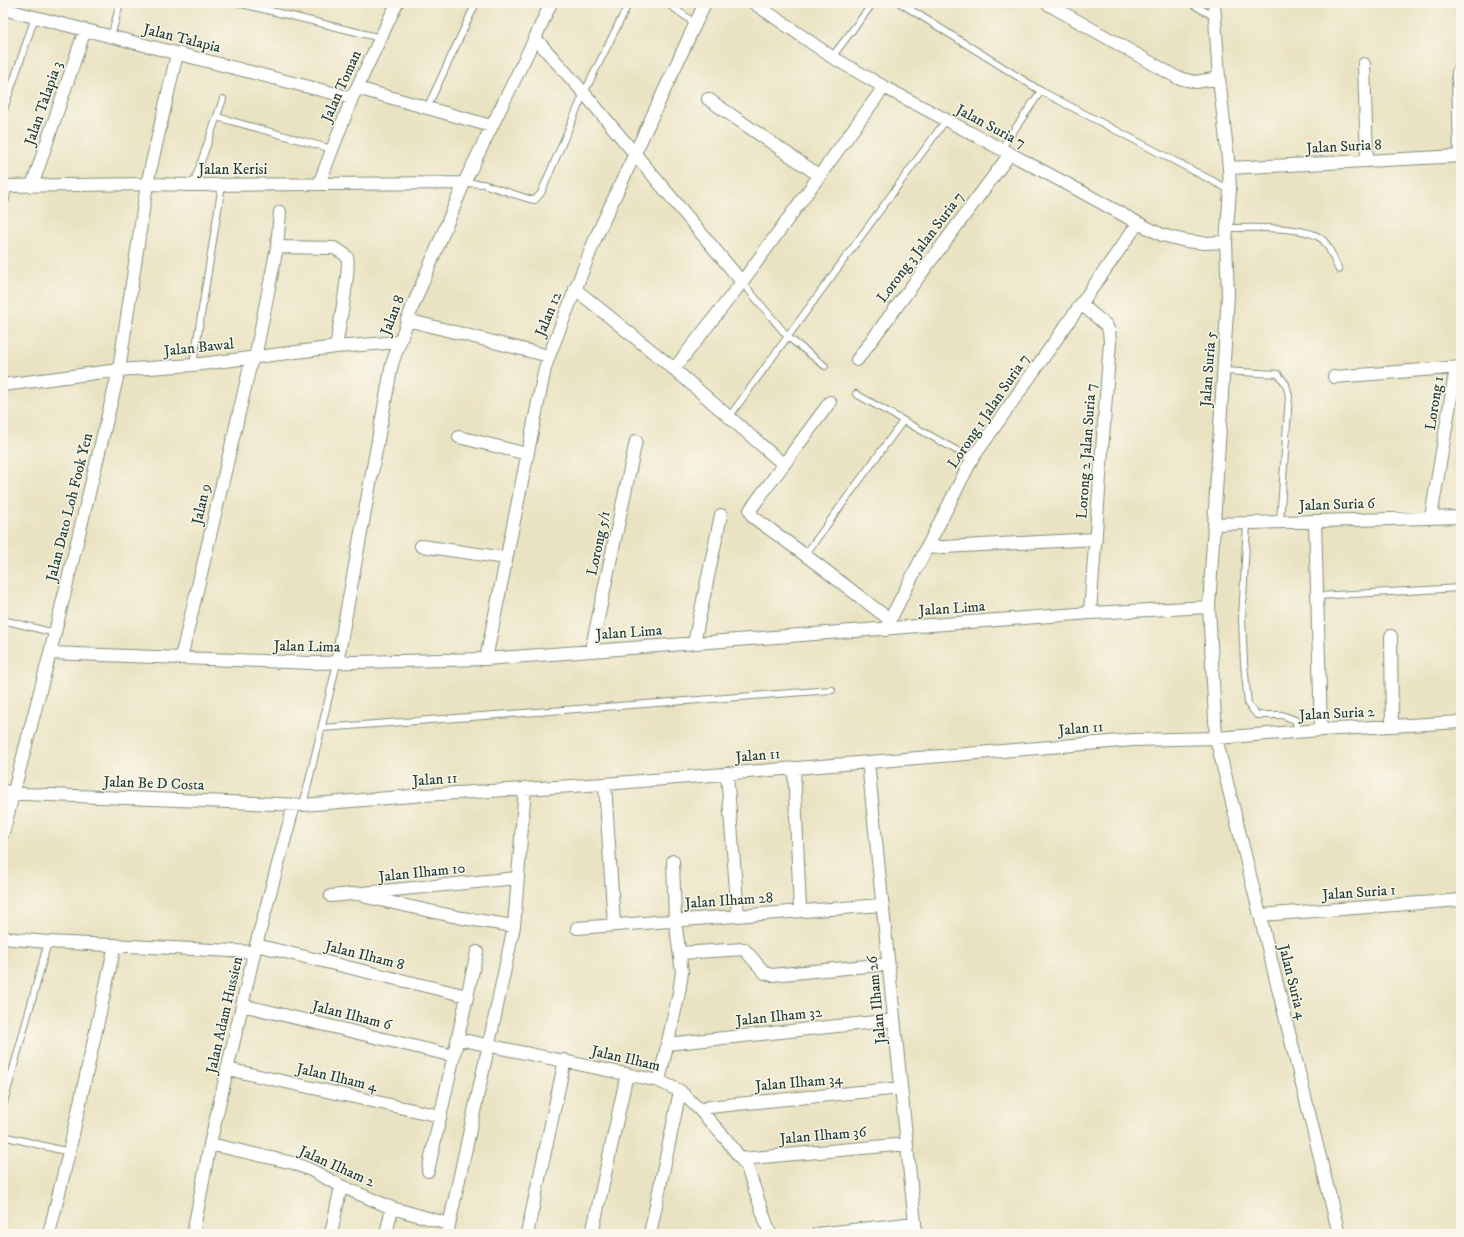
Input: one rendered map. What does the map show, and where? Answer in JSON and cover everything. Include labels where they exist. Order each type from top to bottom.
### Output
[{"type":"street","name":"Jalan Toman","points":[[318,184],[355,93],[397,3]]},
{"type":"street","name":"Jalan 8","points":[[337,662],[392,364],[399,342],[464,183],[551,3]]},
{"type":"street","name":"Jalan 12","points":[[486,659],[527,454],[549,356],[596,238],[634,153],[705,3]]},
{"type":"street","name":"Jalan Suria 7","points":[[754,3],[832,57],[884,87],[1138,223],[1162,234],[1186,241],[1204,243],[1226,242]]},
{"type":"street","points":[[1046,3],[1178,78],[1196,82],[1219,78]]},
{"type":"street","name":"Jalan Suria 5","points":[[1214,3],[1219,78],[1230,190],[1226,242],[1228,296],[1209,606],[1216,738]]},
{"type":"street","name":"Jalan Talapia","points":[[3,9],[177,54],[427,108],[491,126]]},
{"type":"street","name":"Jalan Talapia 3","points":[[32,186],[85,30]]},
{"type":"street","points":[[535,38],[584,93],[742,282]]},
{"type":"street","name":"Jalan Dato Loh Fook Yen","points":[[3,833],[8,792],[50,653],[119,370],[147,184],[177,54]]},
{"type":"street","points":[[1364,64],[1367,160]]},
{"type":"street","points":[[1460,156],[1458,73],[1461,64]]},
{"type":"street","points":[[674,369],[742,282],[884,87]]},
{"type":"street","points":[[708,99],[820,176]]},
{"type":"street","name":"Lorong 3 Jalan Suria 7","points":[[857,360],[1005,151]]},
{"type":"street","name":"Jalan Suria 8","points":[[1229,168],[1460,156]]},
{"type":"street","name":"Jalan Kerisi","points":[[4,186],[464,183]]},
{"type":"street","points":[[3,199],[4,186]]},
{"type":"street","name":"Jalan 9","points":[[181,658],[254,358],[277,247],[280,212]]},
{"type":"street","name":"Lorong 1 Jalan Suria 7","points":[[887,624],[972,459],[1138,223]]},
{"type":"street","points":[[277,247],[334,248],[342,252],[347,258],[348,271],[336,347]]},
{"type":"street","points":[[575,289],[674,369],[783,464]]},
{"type":"street","name":"Lorong 2 Jalan Suria 7","points":[[1081,304],[1106,325],[1109,331],[1110,342],[1090,614]]},
{"type":"street","points":[[407,320],[549,356]]},
{"type":"street","name":"Jalan Bawal","points":[[3,384],[119,370],[193,365],[336,347],[399,342]]},
{"type":"street","name":"Lorong 1","points":[[1334,377],[1459,368],[1431,518]]},
{"type":"street","points":[[830,402],[750,510],[753,517],[805,555],[887,624]]},
{"type":"street","points":[[459,437],[527,454]]},
{"type":"street","name":"Lorong 5/1","points":[[592,651],[636,441]]},
{"type":"street","points":[[694,643],[721,515]]},
{"type":"street","name":"Jalan Suria 6","points":[[1214,524],[1461,517]]},
{"type":"street","points":[[1315,521],[1321,730]]},
{"type":"street","points":[[926,548],[1096,538]]},
{"type":"street","points":[[421,546],[506,558]]},
{"type":"street","name":"Jalan Lima","points":[[50,653],[312,663],[486,659],[694,643],[887,624],[1090,614],[1209,606]]},
{"type":"street","points":[[1391,636],[1392,726]]},
{"type":"street","name":"Jalan Suria 2","points":[[1216,738],[1299,731],[1461,722]]},
{"type":"street","name":"Jalan 11","points":[[298,805],[525,788],[605,784],[1133,740],[1216,738]]},
{"type":"street","name":"Jalan Suria 4","points":[[1216,738],[1339,1234]]},
{"type":"street","name":"Jalan Ilham 26","points":[[868,762],[915,1229]]},
{"type":"street","points":[[794,768],[800,911]]},
{"type":"street","points":[[727,774],[738,915]]},
{"type":"street","points":[[605,784],[614,925]]},
{"type":"street","points":[[448,1229],[490,1044],[514,926],[525,788]]},
{"type":"street","name":"Jalan Be D Costa","points":[[8,792],[24,794],[298,805]]},
{"type":"street","name":"Jalan Adam Hussien","points":[[193,1234],[210,1144],[255,949],[298,805]]},
{"type":"street","points":[[659,1081],[679,993],[682,972],[675,920],[673,861]]},
{"type":"street","name":"Jalan Ilham 10","points":[[331,896],[354,895],[517,878]]},
{"type":"street","points":[[354,895],[462,918],[514,926]]},
{"type":"street","name":"Jalan Suria 1","points":[[1260,915],[1461,900]]},
{"type":"street","name":"Jalan Ilham 28","points":[[577,928],[882,905]]},
{"type":"street","name":"Jalan Ilham 8","points":[[3,938],[115,946],[255,949],[467,996]]},
{"type":"street","points":[[48,1234],[115,946]]},
{"type":"street","points":[[680,953],[744,949],[765,973],[772,975],[888,964]]},
{"type":"street","points":[[428,1171],[477,952]]},
{"type":"street","name":"Jalan Ilham 6","points":[[242,1005],[454,1056]]},
{"type":"street","name":"Jalan Ilham 32","points":[[667,1044],[894,1020]]},
{"type":"street","name":"Jalan Ilham","points":[[458,1039],[490,1044],[659,1081],[680,1091],[726,1138],[742,1159],[747,1167],[770,1234]]},
{"type":"street","points":[[527,1234],[565,1060]]},
{"type":"street","name":"Jalan Ilham 4","points":[[227,1069],[440,1116]]},
{"type":"street","points":[[592,1234],[627,1074]]},
{"type":"street","name":"Jalan Ilham 34","points":[[700,1110],[718,1106],[901,1088]]},
{"type":"street","points":[[650,1234],[680,1091]]},
{"type":"street","name":"Jalan Ilham 2","points":[[210,1144],[293,1163],[312,1170],[341,1186],[392,1208],[448,1229]]},
{"type":"street","name":"Jalan Ilham 36","points":[[742,1159],[907,1144]]},
{"type":"street","points":[[331,1234],[341,1186]]},
{"type":"street","points":[[386,1234],[392,1208]]},
{"type":"street","points":[[817,1234],[915,1229]]},
{"type":"lane","points":[[111,37],[120,3]]},
{"type":"lane","points":[[238,3],[381,38]]},
{"type":"lane","points":[[427,108],[476,3]]},
{"type":"lane","points":[[464,183],[483,184],[536,200],[541,193],[584,93],[629,3]]},
{"type":"lane","points":[[667,3],[696,24]]},
{"type":"lane","points":[[832,57],[873,3]]},
{"type":"lane","points":[[900,3],[1041,91],[1230,190]]},
{"type":"lane","points":[[1190,3],[1215,17]]},
{"type":"lane","points":[[3,112],[35,18]]},
{"type":"lane","points":[[1005,151],[1041,91]]},
{"type":"lane","points":[[193,185],[223,99]]},
{"type":"lane","points":[[217,117],[332,149]]},
{"type":"lane","points":[[729,417],[946,120]]},
{"type":"lane","points":[[193,365],[222,185]]},
{"type":"lane","points":[[1227,228],[1296,230],[1314,234],[1327,244],[1339,270]]},
{"type":"lane","points":[[742,282],[788,337],[825,366]]},
{"type":"lane","points":[[1224,371],[1278,374],[1286,384],[1289,396],[1280,522]]},
{"type":"lane","points":[[856,394],[972,459]]},
{"type":"lane","points":[[805,555],[903,420]]},
{"type":"lane","points":[[1247,523],[1242,619],[1248,704],[1257,715],[1282,715],[1295,720],[1299,731]]},
{"type":"lane","points":[[1318,596],[1461,588]]},
{"type":"lane","points":[[3,620],[55,633]]},
{"type":"lane","points":[[298,805],[322,728],[337,662]]},
{"type":"lane","points":[[322,728],[832,690]]},
{"type":"lane","points":[[3,1106],[48,942]]},
{"type":"lane","points":[[3,1136],[68,1152]]}]
